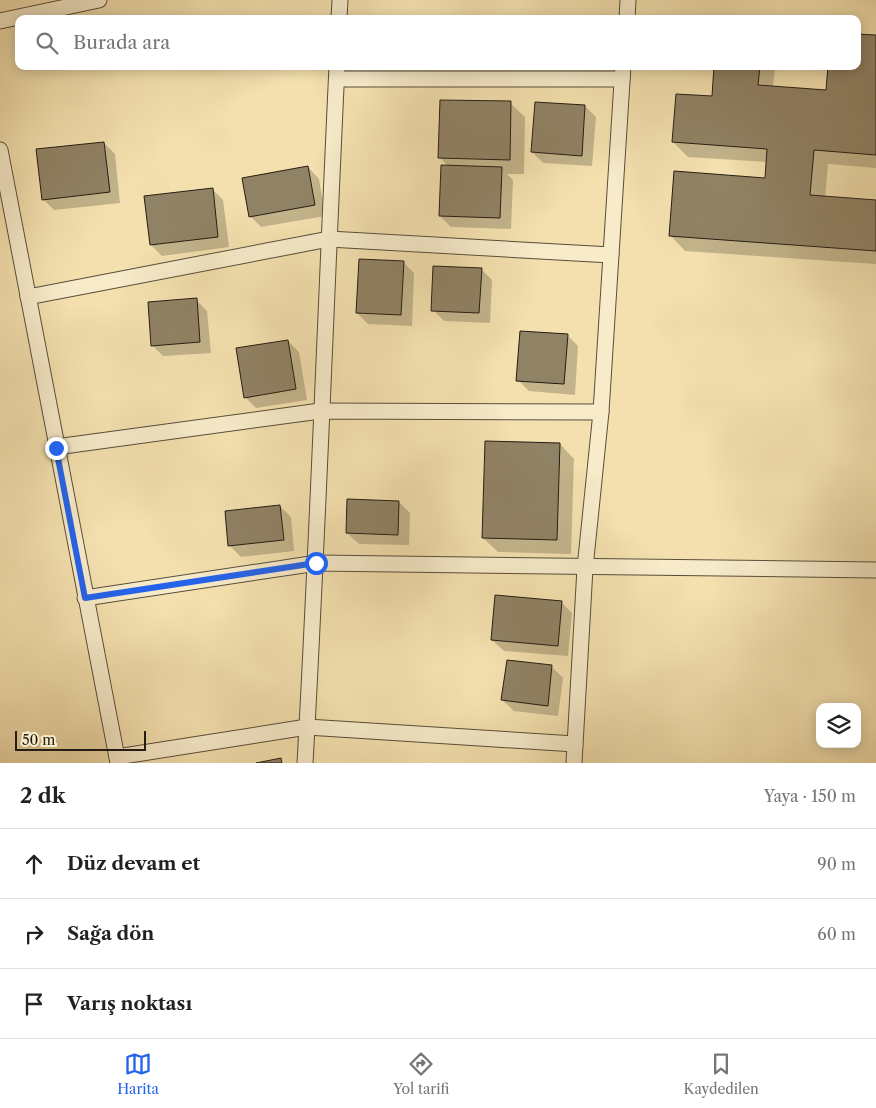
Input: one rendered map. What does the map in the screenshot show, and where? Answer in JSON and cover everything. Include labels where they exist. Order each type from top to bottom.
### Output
[{"type":"street","points":[[28,15],[99,0]]},
{"type":"street","points":[[340,0],[340,15]]},
{"type":"street","points":[[627,15],[628,0]]},
{"type":"street","points":[[0,21],[15,18]]},
{"type":"street","points":[[305,763],[316,563],[320,411],[337,73],[623,72],[601,412],[585,568],[574,763]]},
{"type":"street","points":[[0,150],[85,598],[118,760],[307,727],[575,744]]},
{"type":"street","points":[[28,297],[329,239],[611,255]]},
{"type":"street","points":[[56,448],[320,411],[601,412]]},
{"type":"street","points":[[85,598],[316,563],[585,568],[876,570]]},
{"type":"building","points":[[861,34],[876,35],[876,155],[814,150],[810,195],[876,200],[876,251],[669,236],[674,171],[765,178],[767,149],[672,142],[676,94],[712,96],[714,70],[760,70],[758,85],[826,90],[828,70],[861,70]]},
{"type":"building","points":[[440,100],[511,101],[510,160],[438,158]]},
{"type":"building","points":[[535,102],[585,105],[582,156],[531,152]]},
{"type":"building","points":[[104,142],[110,192],[42,200],[36,149]]},
{"type":"building","points":[[441,165],[502,167],[500,218],[439,216]]},
{"type":"building","points":[[308,166],[315,205],[249,217],[242,178]]},
{"type":"building","points":[[213,188],[218,237],[150,245],[144,196]]},
{"type":"building","points":[[359,259],[404,261],[401,315],[356,313]]},
{"type":"building","points":[[433,266],[482,268],[479,313],[431,311]]},
{"type":"building","points":[[197,298],[200,342],[151,346],[148,302]]},
{"type":"building","points":[[520,331],[568,334],[564,384],[516,381]]},
{"type":"building","points":[[288,340],[296,389],[244,398],[236,348]]},
{"type":"building","points":[[485,441],[560,443],[557,540],[482,538]]},
{"type":"building","points":[[347,499],[399,501],[398,535],[346,533]]},
{"type":"building","points":[[280,505],[284,540],[228,546],[225,511]]},
{"type":"building","points":[[495,595],[562,601],[558,646],[491,640]]},
{"type":"building","points":[[507,660],[552,665],[548,706],[501,700]]},
{"type":"building","points":[[281,758],[282,763],[256,763]]},
{"type":"route","points":[[56,448],[85,598],[316,563]]}]
